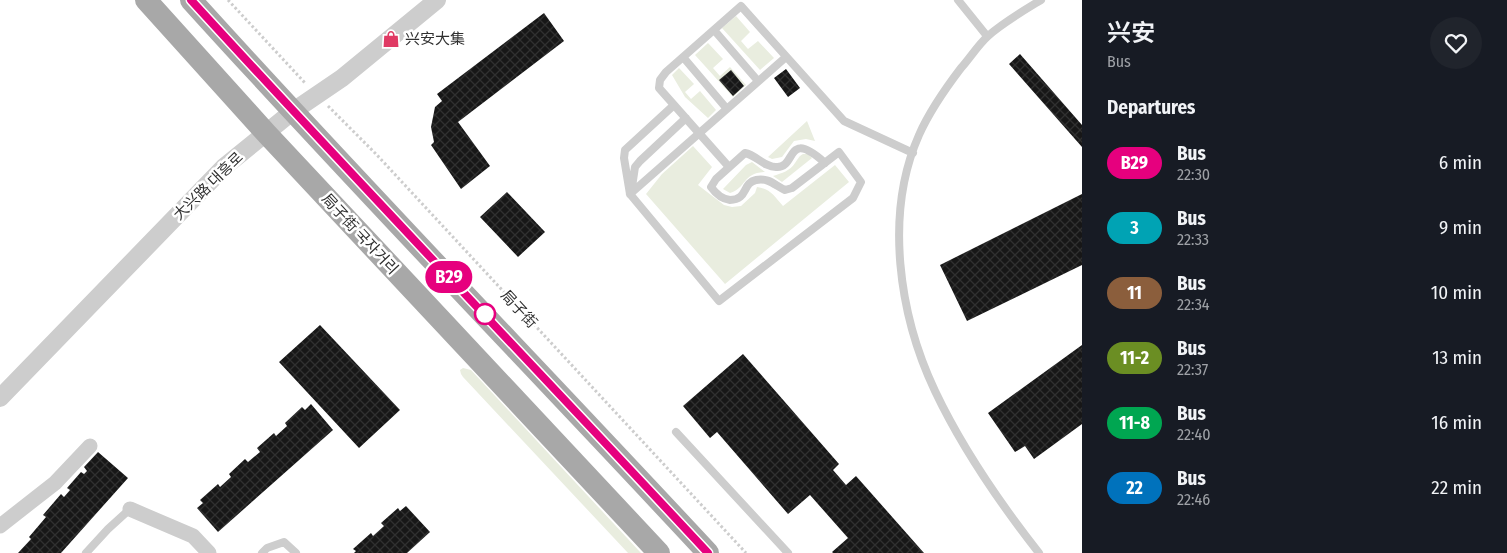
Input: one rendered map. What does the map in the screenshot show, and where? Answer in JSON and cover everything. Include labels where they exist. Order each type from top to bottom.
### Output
[{"type":"main road","name":"局子街 국자거리","points":[[146,0],[266,133],[659,553]]},
{"type":"main road","points":[[191,0],[292,112],[534,366],[708,553]]},
{"type":"street","name":"大兴路 대흥로","points":[[0,398],[224,167],[292,112],[342,78],[438,0]]},
{"type":"street","points":[[0,526],[55,483],[90,446]]},
{"type":"street","points":[[130,508],[193,536],[209,553]]},
{"type":"lane","points":[[958,0],[987,36]]},
{"type":"lane","points":[[1038,553],[998,499],[960,440],[934,389],[907,309],[900,267],[899,240],[903,198],[913,152],[933,107],[987,36],[1041,0]]},
{"type":"lane","points":[[730,167],[659,88],[660,80],[666,72],[741,6],[844,121],[913,152]]},
{"type":"lane","points":[[714,30],[758,82]]},
{"type":"lane","points":[[683,57],[728,108]]},
{"type":"lane","points":[[630,194],[786,57]]},
{"type":"lane","points":[[674,105],[625,150],[624,158],[630,194],[719,301],[853,198],[861,182],[839,152],[825,163],[792,188],[785,190],[771,181],[758,179],[751,182],[742,196],[737,199],[727,200],[717,196],[711,187],[716,179],[745,153],[752,154],[766,165],[776,168],[788,162],[792,153],[797,149],[805,148],[812,151],[825,163]]},
{"type":"lane","points":[[630,194],[635,167],[686,118]]},
{"type":"lane","points":[[676,432],[788,553]]},
{"type":"lane","points":[[86,553],[130,508]]},
{"type":"lane","points":[[262,553],[267,548],[284,542],[296,553]]},
{"type":"path","name":"局子街","points":[[228,0],[316,95],[376,154],[746,553]]},
{"type":"shaded area","points":[[736,16],[750,32],[741,41],[748,49],[758,41],[774,58],[760,70],[722,28]]},
{"type":"shaded area","points":[[708,43],[723,59],[713,68],[720,76],[730,67],[746,85],[733,97],[695,55]]},
{"type":"shaded area","points":[[679,68],[694,84],[685,92],[691,99],[700,91],[716,110],[708,118],[685,97],[672,75]]},
{"type":"shaded area","points":[[807,121],[815,141],[806,139],[794,141],[782,157],[772,159],[768,157]]},
{"type":"shaded area","points":[[693,146],[712,167],[698,185],[724,205],[732,207],[741,206],[755,193],[757,187],[769,191],[783,206],[835,165],[849,182],[725,284],[646,194],[662,174]]},
{"type":"shaded area","points":[[803,154],[808,154],[812,158],[782,182],[773,176],[788,170]]},
{"type":"shaded area","points":[[752,162],[765,172],[752,175],[735,191],[730,193],[723,189],[746,165]]},
{"type":"shaded area","points":[[463,368],[471,370],[641,553],[628,553],[463,377],[460,370]]},
{"type":"building","points":[[544,13],[564,41],[458,122],[490,166],[461,189],[431,145],[434,142],[431,127],[435,107],[442,101],[437,94]]},
{"type":"building","points":[[1020,54],[1082,125],[1082,147],[1009,64]]},
{"type":"building","points":[[786,69],[800,88],[788,97],[774,78]]},
{"type":"building","points":[[731,70],[744,86],[733,96],[719,80]]},
{"type":"building","points":[[507,192],[545,232],[518,257],[480,217]]},
{"type":"building","points":[[1082,194],[1082,265],[967,321],[940,265]]},
{"type":"building","points":[[320,325],[400,410],[359,448],[279,362]]},
{"type":"building","points":[[1082,345],[1082,424],[1034,459],[1025,446],[1015,452],[988,413]]},
{"type":"building","points":[[743,354],[839,464],[833,470],[846,485],[856,476],[924,553],[833,553],[848,538],[810,495],[788,514],[717,432],[710,438],[683,406]]},
{"type":"building","points":[[311,404],[333,430],[218,532],[197,508],[203,503],[200,500],[218,484],[220,487],[231,477],[229,474],[245,459],[248,462],[260,452],[257,448],[274,433],[276,436],[287,426],[285,423],[302,407],[305,410]]},
{"type":"building","points":[[98,452],[128,478],[61,553],[18,553],[31,539],[29,537],[46,517],[43,515],[61,494],[64,497],[70,490],[67,488],[81,472],[84,474],[87,471],[84,467]]},
{"type":"building","points":[[406,506],[430,532],[407,553],[354,553],[356,551],[353,549],[371,533],[373,536],[384,526],[381,523],[398,508],[400,511]]},
{"type":"bus line","name":"B29","points":[[191,0],[292,112],[708,553]]},
{"type":"place","name":"兴安大集","points":[[391,39]]}]
